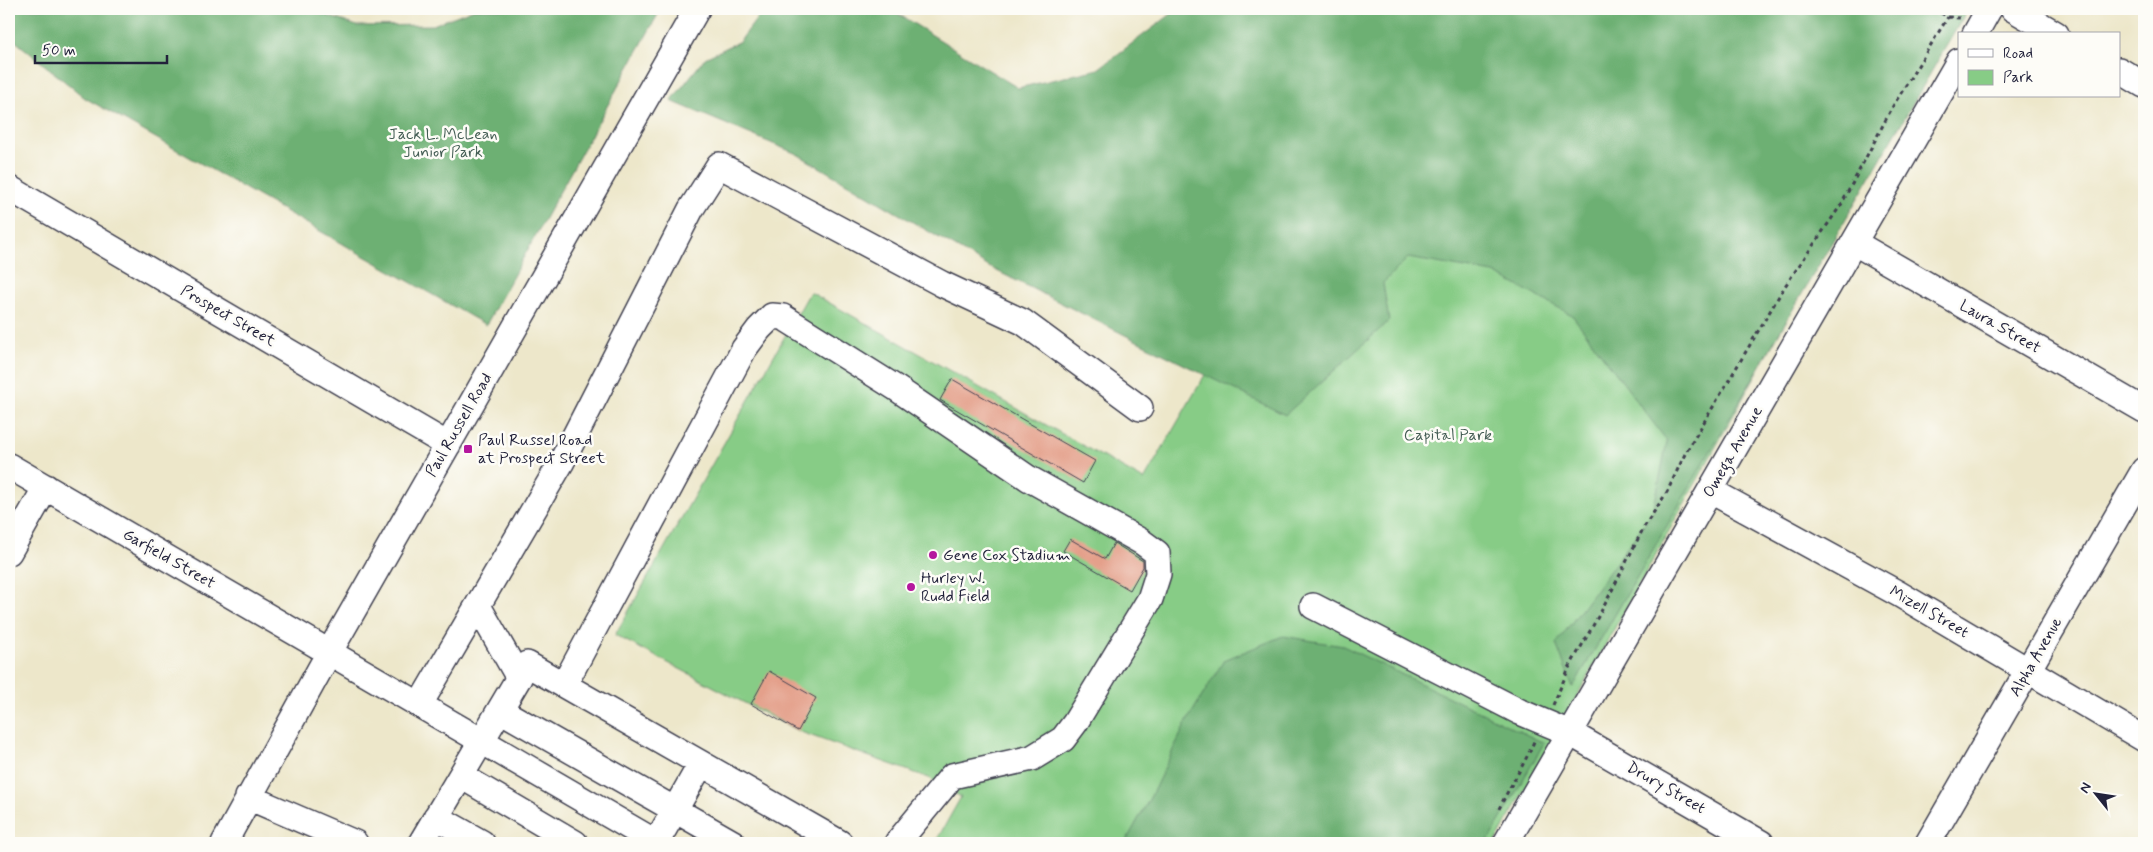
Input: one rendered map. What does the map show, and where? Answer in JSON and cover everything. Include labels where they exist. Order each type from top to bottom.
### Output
[{"type":"street","name":"Paul Russell Road","points":[[224,843],[330,652],[697,9]]},
{"type":"street","points":[[1976,32],[1989,9]]},
{"type":"street","points":[[2013,9],[2053,32]]},
{"type":"street","name":"Omega Avenue","points":[[1496,839],[1570,733],[1958,63]]},
{"type":"street","points":[[2120,71],[2144,85]]},
{"type":"street","points":[[420,704],[561,463],[691,209],[719,165],[942,284],[1022,322],[1091,370],[1140,408]]},
{"type":"street","name":"Prospect Street","points":[[9,188],[448,444]]},
{"type":"street","name":"Laura Street","points":[[1855,243],[2144,410]]},
{"type":"street","points":[[564,685],[744,349],[759,329],[772,316],[783,317],[896,388],[1028,478],[1142,542],[1157,553],[1158,574],[1150,599],[1075,723],[1062,739],[1032,758],[952,776],[897,843]]},
{"type":"street","name":"Garfield Street","points":[[9,466],[656,843]]},
{"type":"street","name":"Alpha Avenue","points":[[1928,843],[2144,470]]},
{"type":"street","points":[[9,552],[46,487]]},
{"type":"street","name":"Mizell Street","points":[[1711,491],[1899,594],[2144,739]]},
{"type":"street","points":[[478,606],[519,678]]},
{"type":"street","name":"Drury Street","points":[[1313,606],[1520,712],[1570,733],[1761,843]]},
{"type":"street","points":[[421,843],[527,664],[840,843]]},
{"type":"street","points":[[500,710],[733,843]]},
{"type":"street","points":[[656,843],[701,764]]},
{"type":"street","points":[[461,776],[575,843]]},
{"type":"street","points":[[248,797],[355,843]]},
{"type":"street","points":[[436,817],[482,843]]},
{"type":"path","points":[[1499,811],[1506,794],[1525,764],[1536,737],[1545,723],[1568,668],[1603,608],[1644,527],[1667,492],[1685,454],[1786,286],[1841,205],[1893,106],[1948,17],[1934,9]]},
{"type":"path","points":[[1481,843],[1496,839]]},
{"type":"green space","name":"Jack L. McLean Junior Park","points":[[9,9],[308,9],[357,26],[433,25],[474,9],[661,9],[486,325],[85,98],[9,36]]},
{"type":"green space","points":[[764,9],[890,9],[1018,88],[1098,69],[1178,9],[1968,9],[1573,687],[1556,644],[1653,512],[1667,441],[1572,315],[1494,273],[1408,258],[1383,283],[1389,321],[1285,415],[989,267],[797,154],[671,101],[705,58],[740,41]]},
{"type":"green space","name":"Capital Park","points":[[1404,31],[1787,319],[1495,843],[935,843],[961,797],[929,778],[798,731],[615,635],[810,292],[1144,480]]},
{"type":"green space","points":[[1283,636],[1343,646],[1544,743],[1487,843],[1125,843],[1151,796],[1187,721],[1224,660]]},
{"type":"building","points":[[952,379],[1095,461],[1083,483],[940,400]]},
{"type":"building","points":[[1070,539],[1105,559],[1114,543],[1143,561],[1143,567],[1130,590],[1063,551]]},
{"type":"building","points":[[769,671],[816,698],[798,731],[751,704]]},
{"type":"place","name":"Paul Russel Road at Prospect Street","points":[[468,449]]},
{"type":"place","name":"Gene Cox Stadium","points":[[933,555]]},
{"type":"place","name":"Hurley W. Rudd Field","points":[[911,587]]}]
